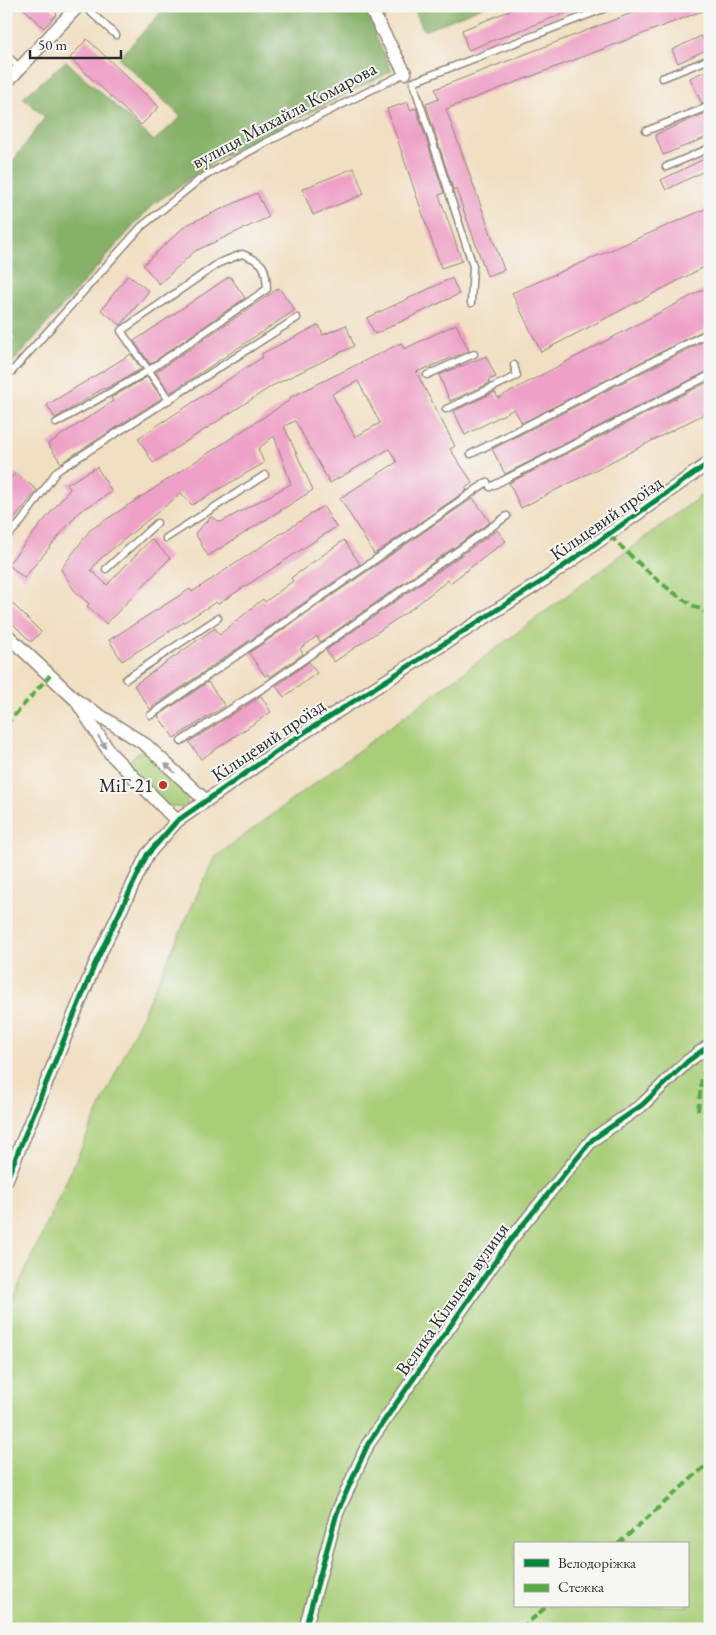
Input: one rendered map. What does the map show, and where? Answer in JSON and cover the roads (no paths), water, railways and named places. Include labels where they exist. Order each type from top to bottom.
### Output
[{"type":"street","points":[[6,83],[78,6]]},
{"type":"street","name":"вулиця Михайла Комарова","points":[[369,6],[405,73]]},
{"type":"street","name":"Кільцевий проїзд","points":[[6,1181],[94,964],[147,855],[177,821],[298,736],[544,580],[710,462]]},
{"type":"street","points":[[6,634],[77,701],[146,745],[206,801]]},
{"type":"street","points":[[77,701],[110,754],[177,821]]},
{"type":"street","name":"Велика Кільцева вулиця","points":[[305,1629],[337,1513],[374,1436],[508,1243],[592,1140],[642,1105],[688,1061],[710,1045]]},
{"type":"lane","points":[[84,6],[116,35]]},
{"type":"lane","points":[[471,304],[473,266],[413,82],[611,6]]},
{"type":"lane","points":[[6,55],[20,68]]},
{"type":"lane","points":[[662,78],[710,59]]},
{"type":"lane","name":"вулиця Михайла Комарова","points":[[6,378],[140,227],[200,179],[265,143],[405,73]]},
{"type":"lane","points":[[646,131],[710,106]]},
{"type":"lane","points":[[666,167],[710,148]]},
{"type":"lane","points":[[56,423],[148,371],[232,315],[266,289],[266,271],[258,260],[242,254],[219,263],[121,331],[148,371],[169,400]]},
{"type":"lane","points":[[6,538],[21,522],[57,471],[297,318]]},
{"type":"lane","points":[[471,454],[710,332]]},
{"type":"lane","points":[[427,375],[474,354]]},
{"type":"lane","points":[[446,409],[517,376],[514,365]]},
{"type":"lane","points":[[151,716],[489,485],[710,375]]},
{"type":"lane","points":[[166,538],[265,475]]},
{"type":"lane","points":[[180,741],[265,687],[507,516]]},
{"type":"lane","points":[[106,569],[157,523]]},
{"type":"lane","points":[[126,679],[218,618]]},
{"type":"place","name":"МіГ-21","points":[[163,785]]}]
